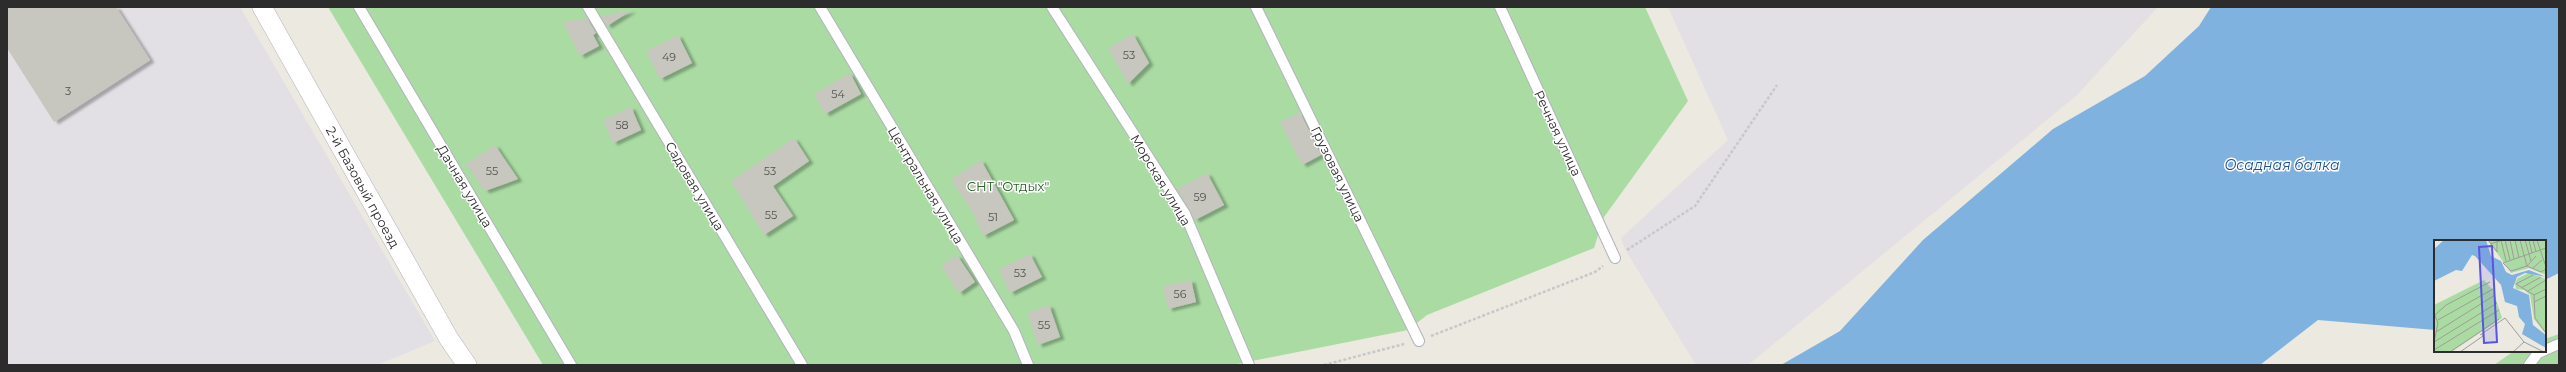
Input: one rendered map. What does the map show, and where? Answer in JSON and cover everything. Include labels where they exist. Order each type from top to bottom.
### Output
[{"type":"street","name":"2-й Базовый проезд","points":[[262,7],[449,339],[467,365]]},
{"type":"lane","name":"Дачная улица","points":[[359,7],[571,365]]},
{"type":"lane","name":"Садовая улица","points":[[588,7],[802,365]]},
{"type":"lane","name":"Центральная улица","points":[[820,7],[1014,331],[1028,365]]},
{"type":"lane","name":"Морская улица","points":[[1052,7],[1185,214],[1249,365]]},
{"type":"lane","name":"Грузовая улица","points":[[1256,7],[1419,340]]},
{"type":"lane","name":"Речная улица","points":[[1500,7],[1615,258]]},
{"type":"lane","points":[[2546,349],[2559,344]]},
{"type":"lane","points":[[2529,365],[2540,352]]},
{"type":"path","points":[[1324,365],[1419,340],[1595,272],[1695,206],[1777,85]]},
{"type":"shaded area","points":[[7,7],[240,7],[435,341],[377,365],[7,365]]},
{"type":"shaded area","points":[[1668,7],[2158,7],[2076,96],[1748,365],[1696,365],[1626,251],[1621,238],[1728,140]]},
{"type":"green space","name":"СНТ \"Отдых\"","points":[[328,7],[1645,7],[1688,101],[1604,217],[1594,248],[1427,315],[1408,330],[1232,365],[543,365]]},
{"type":"green space","points":[[2559,334],[2559,365],[2494,365],[2513,352],[2546,352],[2546,339]]},
{"type":"water","name":"Осадная балка","points":[[2211,7],[2559,7],[2559,273],[2546,280],[2546,240],[2434,240],[2434,330],[2318,320],[2260,365],[1781,365],[1840,331],[1923,240],[2053,129],[2145,76],[2199,26]]},
{"type":"building","points":[[7,7],[116,7],[150,60],[54,122],[7,48]]},
{"type":"building","points":[[632,10],[607,26],[601,16]]},
{"type":"building","points":[[587,18],[596,33],[593,35],[599,46],[580,56],[563,22]]},
{"type":"building","points":[[1133,34],[1149,63],[1128,84],[1108,48]]},
{"type":"building","points":[[678,35],[692,63],[660,79],[646,51]]},
{"type":"building","points":[[850,73],[861,94],[825,114],[814,94]]},
{"type":"building","points":[[631,107],[641,130],[613,143],[603,120]]},
{"type":"building","points":[[1300,112],[1321,155],[1302,165],[1280,122]]},
{"type":"building","points":[[794,138],[809,161],[773,186],[793,216],[764,235],[731,181]]},
{"type":"building","points":[[495,145],[518,179],[485,191],[466,164]]},
{"type":"building","points":[[981,160],[1014,220],[983,236],[973,213],[951,179]]},
{"type":"building","points":[[1207,173],[1224,205],[1195,220],[1177,189]]},
{"type":"building","points":[[1030,254],[1042,277],[1010,293],[999,269]]},
{"type":"building","points":[[957,255],[975,282],[959,293],[941,266]]},
{"type":"building","points":[[1191,280],[1196,302],[1168,309],[1163,286]]},
{"type":"building","points":[[1049,305],[1060,337],[1038,345],[1027,313]]}]
